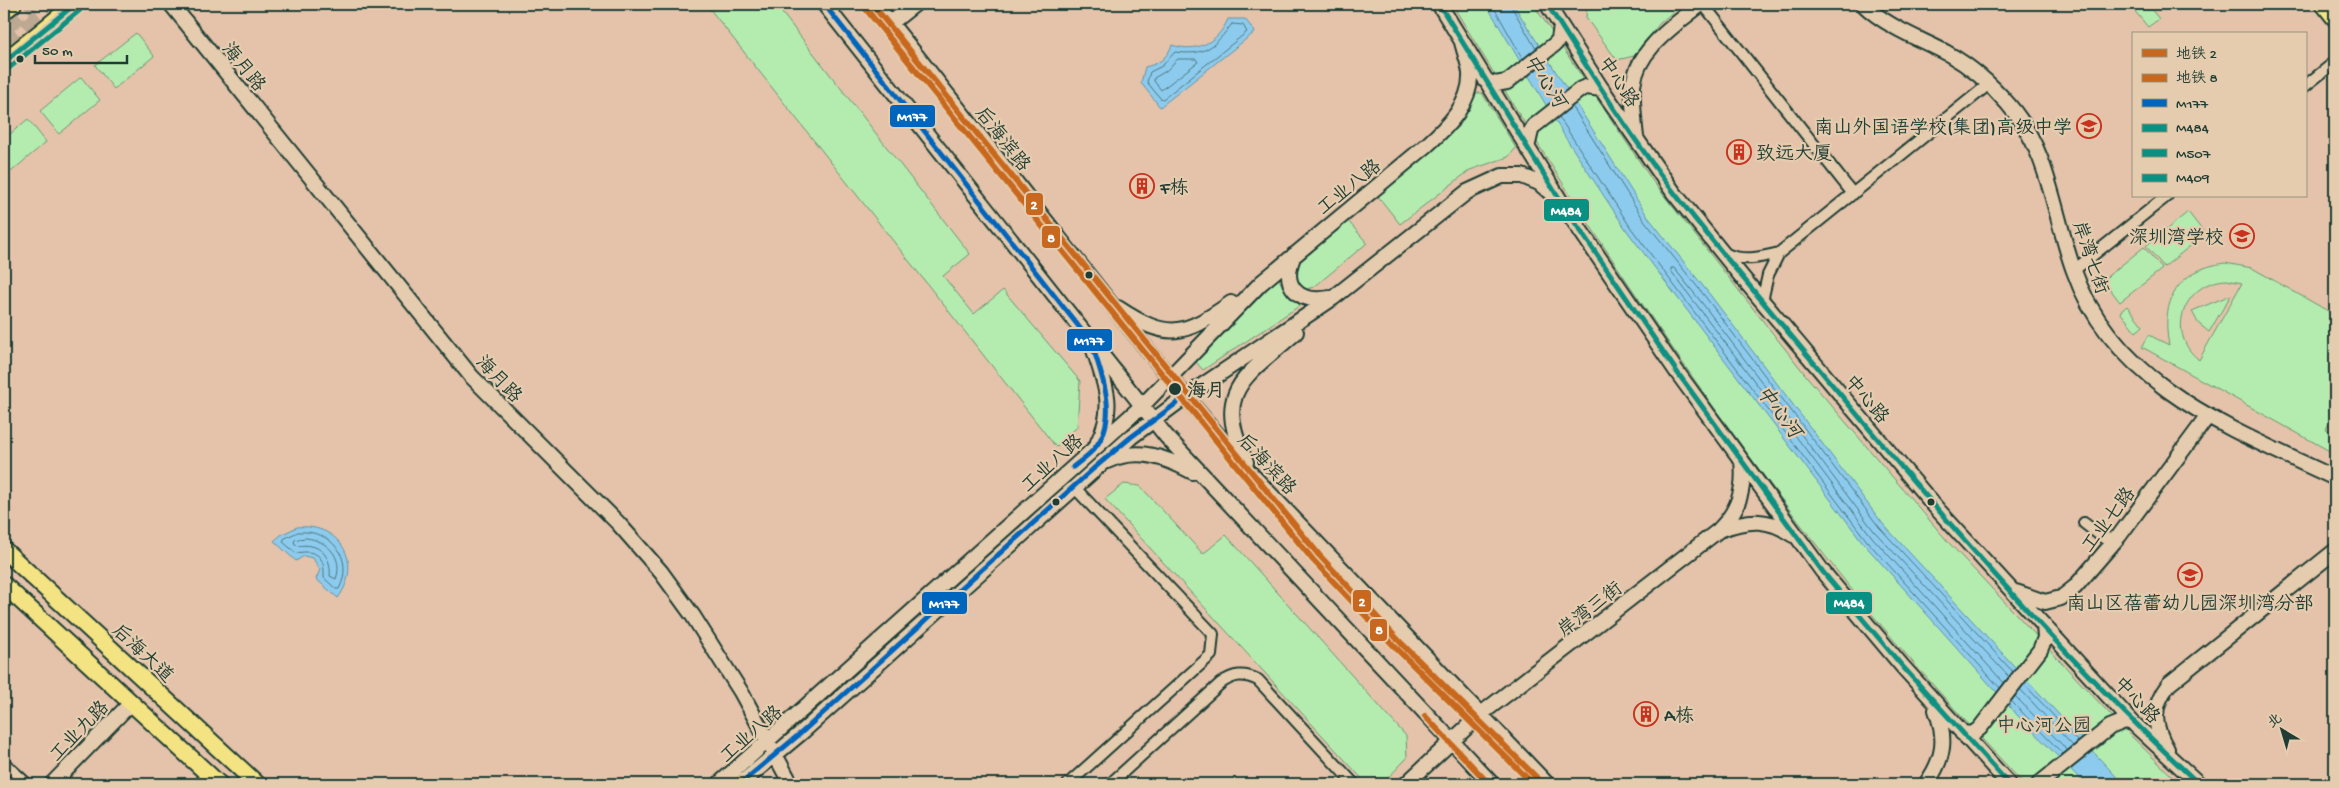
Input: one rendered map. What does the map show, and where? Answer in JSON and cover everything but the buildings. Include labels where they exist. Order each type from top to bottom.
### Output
[{"type":"main road","points":[[4,11],[13,4]]},
{"type":"main road","points":[[4,62],[75,4]]},
{"type":"main road","name":"海月路","points":[[171,4],[471,376],[618,523],[661,572],[693,616],[791,784]]},
{"type":"main road","points":[[824,4],[1142,406],[1202,477],[1492,784]]},
{"type":"main road","name":"后海滨路","points":[[875,4],[1107,301],[1185,397],[1253,476],[1547,784]]},
{"type":"main road","points":[[891,23],[915,4]]},
{"type":"main road","points":[[1439,4],[1561,202],[1677,372],[1823,572],[1962,734],[2009,784]]},
{"type":"main road","name":"中心路","points":[[1547,4],[1602,89],[1674,193],[1762,301],[1938,510],[2133,723],[2199,784]]},
{"type":"main road","points":[[1636,138],[1633,85],[1637,69],[1648,51],[1666,33],[1702,4]]},
{"type":"main road","name":"岸湾七街","points":[[1863,4],[1888,24],[1954,58],[1989,84],[2009,104],[2036,145],[2052,190],[2073,271],[2097,320],[2122,352],[2153,380],[2208,416],[2335,478]]},
{"type":"main road","points":[[2324,4],[2335,18]]},
{"type":"main road","points":[[1486,81],[1495,84],[1507,82],[1555,44],[1559,39],[1561,26]]},
{"type":"main road","name":"工业八路","points":[[719,784],[1142,406],[1261,283],[1427,146],[1447,126],[1460,109],[1469,88],[1470,72],[1462,42]]},
{"type":"main road","points":[[1527,148],[1534,126],[1581,89],[1586,87],[1602,89]]},
{"type":"main road","name":"工业八路","points":[[740,784],[1093,469],[1185,397],[1333,298],[1448,206],[1484,183],[1502,176],[1531,178],[1561,202]]},
{"type":"main road","points":[[1294,255],[1288,274],[1290,284],[1296,292],[1312,300],[1333,298]]},
{"type":"main road","points":[[1107,301],[1147,326],[1165,331],[1177,331],[1207,320],[1261,283]]},
{"type":"main road","points":[[1253,476],[1234,431],[1231,411],[1232,400],[1246,378],[1333,298]]},
{"type":"main road","points":[[1091,342],[1104,382],[1109,407],[1106,424],[1096,447]]},
{"type":"main road","name":"工业七路","points":[[2012,590],[2045,602],[2061,598],[2075,587],[2119,536],[2208,416]]},
{"type":"main road","points":[[1093,469],[1123,455],[1145,454],[1174,462],[1202,477]]},
{"type":"main road","points":[[1719,530],[1728,521],[1739,501],[1743,476],[1742,460]]},
{"type":"main road","points":[[1719,530],[1739,523],[1763,521],[1776,524],[1800,540]]},
{"type":"main road","name":"岸湾三街","points":[[1406,784],[1481,714],[1719,530]]},
{"type":"main road","name":"后海大道","points":[[4,550],[257,784]]},
{"type":"main road","points":[[2172,758],[2155,723],[2155,711],[2162,694],[2179,675],[2335,551]]},
{"type":"main road","points":[[4,585],[219,784]]},
{"type":"main road","points":[[1962,734],[1973,734],[1980,728],[2040,650],[2045,638],[2044,625]]},
{"type":"main road","points":[[1926,784],[1938,764],[1944,743],[1942,727],[1934,702]]},
{"type":"main road","name":"工业九路","points":[[52,784],[131,703]]},
{"type":"main road","points":[[2039,784],[2110,726],[2125,721],[2133,723]]},
{"type":"street","points":[[1702,4],[1853,194]]},
{"type":"street","points":[[2306,85],[2335,62]]},
{"type":"street","points":[[1722,252],[1732,257],[1751,259],[1778,253],[1989,84]]},
{"type":"street","points":[[2073,271],[2164,198]]},
{"type":"street","points":[[1762,301],[1768,275],[1778,253]]},
{"type":"street","points":[[1068,784],[1211,655],[1213,634],[1074,486]]},
{"type":"street","points":[[2084,523],[2105,538],[2119,536]]},
{"type":"street","points":[[1110,784],[1221,683],[1228,678],[1243,675],[1258,680],[1354,784]]},
{"type":"street","points":[[4,763],[27,784]]},
{"type":"green space","points":[[706,4],[775,4],[970,254],[943,276],[974,314],[1003,290],[1080,381],[1077,427],[1056,447]]},
{"type":"green space","name":"中心河公园","points":[[1452,4],[1533,4],[1654,183],[1808,378],[1949,543],[2123,728],[2180,784],[2024,784],[1873,616],[1745,450],[1693,378],[1593,230]]},
{"type":"green space","points":[[1596,4],[1682,4],[1660,23],[1634,56],[1617,60],[1586,18],[1587,6]]},
{"type":"green space","points":[[2129,4],[2147,4],[2159,19],[2148,27]]},
{"type":"green space","points":[[136,33],[154,56],[114,89],[95,65]]},
{"type":"green space","points":[[81,77],[100,100],[59,134],[40,111]]},
{"type":"green space","points":[[1476,93],[1482,93],[1516,148],[1508,157],[1470,170],[1400,224],[1377,195],[1461,124]]},
{"type":"green space","points":[[28,119],[46,142],[6,176],[4,173],[4,139]]},
{"type":"green space","points":[[2188,212],[2205,234],[2164,267],[2146,246]]},
{"type":"green space","points":[[1348,221],[1367,243],[1314,287],[1306,289],[1297,284],[1294,267]]},
{"type":"green space","points":[[2144,247],[2162,269],[2120,302],[2103,280]]},
{"type":"green space","points":[[2225,263],[2252,268],[2335,315],[2335,412],[2326,429],[2335,433],[2335,454],[2142,347],[2149,335],[2169,345],[2167,314],[2170,301],[2184,280],[2195,272],[2209,266]],"holes":[[[2227,280],[2242,283],[2199,360],[2188,349],[2181,323],[2184,310],[2190,298],[2200,289],[2212,283]]]},
{"type":"green space","points":[[1279,277],[1282,287],[1288,294],[1295,299],[1305,302],[1203,370],[1196,362]]},
{"type":"green space","points":[[2231,295],[2209,332],[2198,323],[2192,311]]},
{"type":"green space","points":[[2127,306],[2143,326],[2136,332],[2120,312]]},
{"type":"green space","points":[[1124,484],[1140,486],[1203,554],[1226,535],[1406,736],[1407,758],[1382,784],[1367,784],[1105,499]]},
{"type":"water","name":"中心河","points":[[1486,4],[1513,4],[1648,217],[1711,296],[1883,524],[2123,784],[2085,784],[2018,716],[1864,544],[1627,231],[1565,137]]},
{"type":"water","points":[[1228,19],[1245,19],[1255,32],[1160,107],[1141,83],[1145,67],[1162,60],[1168,54],[1172,45],[1189,48],[1198,47],[1212,40],[1224,27]]},
{"type":"water","points":[[297,527],[312,527],[325,531],[336,538],[343,548],[348,559],[349,572],[338,598],[316,579],[320,570],[313,558],[304,556],[296,561],[274,541]]},
{"type":"tunnel","points":[[4,26],[32,4]]},
{"type":"tunnel","points":[[4,47],[57,4]]},
{"type":"metro line","name":"2","points":[[872,4],[1319,555],[1402,644],[1543,784]]},
{"type":"metro line","name":"8","points":[[866,9],[1313,560],[1397,649],[1533,784]]},
{"type":"metro line","name":"2","points":[[1425,716],[1489,784]]},
{"type":"transit line","name":"M507","points":[[4,62],[75,4]]},
{"type":"transit line","name":"M177","points":[[824,4],[1091,342],[1104,383],[1107,410],[1106,424],[1102,437],[1094,449],[1073,467]]},
{"type":"transit line","name":"M177","points":[[740,784],[801,733],[1093,469],[1131,437],[1185,397],[875,4]]},
{"type":"transit line","name":"M484","points":[[1439,4],[1561,202],[1677,372],[1823,572],[1903,667],[2009,784]]},
{"type":"transit line","name":"M484","points":[[1547,4],[1642,149],[1699,224],[1770,310],[1985,564],[2068,654],[2199,784]]},
{"type":"transit line","name":"M409","points":[[9,68],[80,10]]},
{"type":"place","name":"南山外国语学校(集团)高级中学","points":[[2089,126]]},
{"type":"place","name":"致远大厦","points":[[1739,152]]},
{"type":"place","name":"F栋","points":[[1142,186]]},
{"type":"place","name":"深圳湾学校","points":[[2242,236]]},
{"type":"place","name":"海月","points":[[1175,389]]},
{"type":"place","name":"南山区蓓蕾幼儿园深圳湾分部","points":[[2190,575]]},
{"type":"place","name":"A栋","points":[[1646,714]]}]
